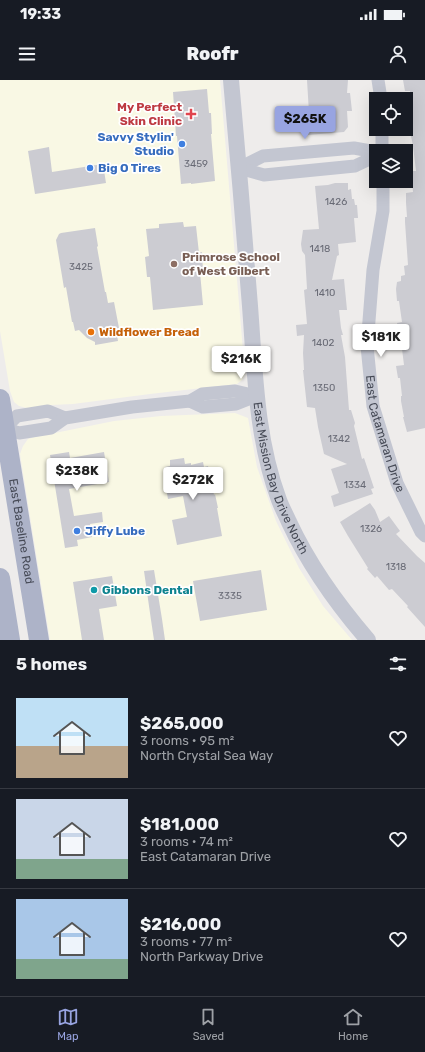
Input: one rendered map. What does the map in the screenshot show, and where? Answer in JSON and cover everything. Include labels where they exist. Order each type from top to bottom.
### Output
[{"type":"main road","name":"East Baseline Road","points":[[0,399],[2,429],[39,640]]},
{"type":"main road","points":[[0,578],[10,640]]},
{"type":"street","name":"East Mission Bay Drive North","points":[[231,80],[256,396],[262,438],[269,470],[282,508],[308,560],[323,584],[368,640]]},
{"type":"street","points":[[378,80],[380,92]]},
{"type":"street","points":[[239,168],[263,156],[354,148],[369,151]]},
{"type":"street","points":[[239,168],[264,175],[355,166],[369,159]]},
{"type":"street","name":"East Catamaran Drive","points":[[383,188],[383,211],[372,270],[367,346],[373,406],[396,483],[421,532],[425,536]]},
{"type":"street","points":[[2,429],[19,433],[51,428],[65,418],[132,407],[190,401],[203,407],[236,404],[256,396]]},
{"type":"shaded area","points":[[0,80],[220,80],[245,374],[242,380],[237,384],[73,404],[51,405],[38,408],[19,406],[14,402],[10,391],[0,331]]},
{"type":"shaded area","points":[[235,413],[248,418],[257,467],[276,521],[299,568],[323,606],[352,640],[50,640],[20,454],[28,439],[114,421],[161,416]]},
{"type":"building","points":[[307,80],[348,80],[347,93],[350,93],[352,111],[347,111],[348,127],[344,132],[308,135],[307,114],[309,113]]},
{"type":"building","points":[[403,80],[425,80],[425,428],[407,432],[403,417],[400,378],[398,378],[396,366],[404,365],[397,323],[402,322],[396,289],[397,282],[401,281],[401,276],[405,275],[404,266],[408,265],[405,222],[405,217],[407,217],[406,193],[413,192],[413,171],[416,171],[411,136],[413,136],[413,92],[405,91]]},
{"type":"building","points":[[207,89],[209,113],[211,113],[211,134],[215,181],[181,184],[173,92]]},
{"type":"building","name":"Big O Tires","points":[[49,147],[52,172],[103,164],[106,183],[35,194],[28,151]]},
{"type":"building","points":[[348,183],[348,190],[351,189],[352,199],[354,199],[355,205],[357,205],[358,218],[354,218],[356,242],[338,244],[339,255],[337,256],[332,280],[344,279],[347,310],[339,310],[343,335],[341,335],[345,357],[349,410],[351,410],[355,423],[354,426],[362,459],[364,458],[374,488],[371,489],[373,494],[334,507],[331,496],[339,493],[331,469],[347,464],[324,454],[315,408],[307,407],[303,370],[304,335],[297,336],[296,325],[307,324],[304,290],[307,289],[305,255],[302,251],[301,244],[303,230],[319,229],[315,186]]},
{"type":"building","name":"Primrose School of West Gilbert","points":[[183,222],[184,227],[196,226],[199,253],[202,252],[203,272],[200,272],[203,305],[153,310],[150,277],[147,277],[145,257],[149,256],[146,229],[159,228],[159,224]]},
{"type":"building","points":[[95,228],[105,292],[108,303],[114,302],[119,328],[116,329],[118,341],[95,345],[95,342],[87,338],[79,330],[75,331],[66,287],[64,288],[56,240],[61,233]]},
{"type":"building","points":[[69,452],[70,458],[104,452],[109,482],[69,489],[74,516],[102,512],[103,522],[90,524],[92,537],[77,540],[78,546],[65,548],[50,455]]},
{"type":"building","points":[[184,458],[185,464],[191,463],[191,465],[203,462],[204,467],[208,466],[218,508],[222,536],[177,545],[172,520],[187,517],[183,496],[168,499],[164,477],[166,477],[165,467],[170,466],[170,460]]},
{"type":"building","points":[[370,503],[380,522],[389,516],[400,531],[396,534],[425,563],[425,627],[392,589],[389,590],[377,576],[375,578],[367,569],[368,568],[340,522]]},
{"type":"building","points":[[154,570],[165,640],[154,640],[144,571]]},
{"type":"building","points":[[261,570],[267,610],[200,621],[193,581]]},
{"type":"building","points":[[112,576],[117,606],[99,609],[104,640],[82,640],[73,582]]},
{"type":"place","name":"My Perfect Skin Clinic","points":[[191,114]]},
{"type":"place","name":"Savvy Stylin' Studio","points":[[182,144]]},
{"type":"place","name":"Big O Tires","points":[[90,168]]},
{"type":"place","name":"Primrose School of West Gilbert","points":[[174,264]]},
{"type":"place","name":"Wildflower Bread","points":[[91,332]]},
{"type":"place","name":"Jiffy Lube","points":[[77,531]]},
{"type":"place","name":"Gibbons Dental","points":[[94,590]]}]
